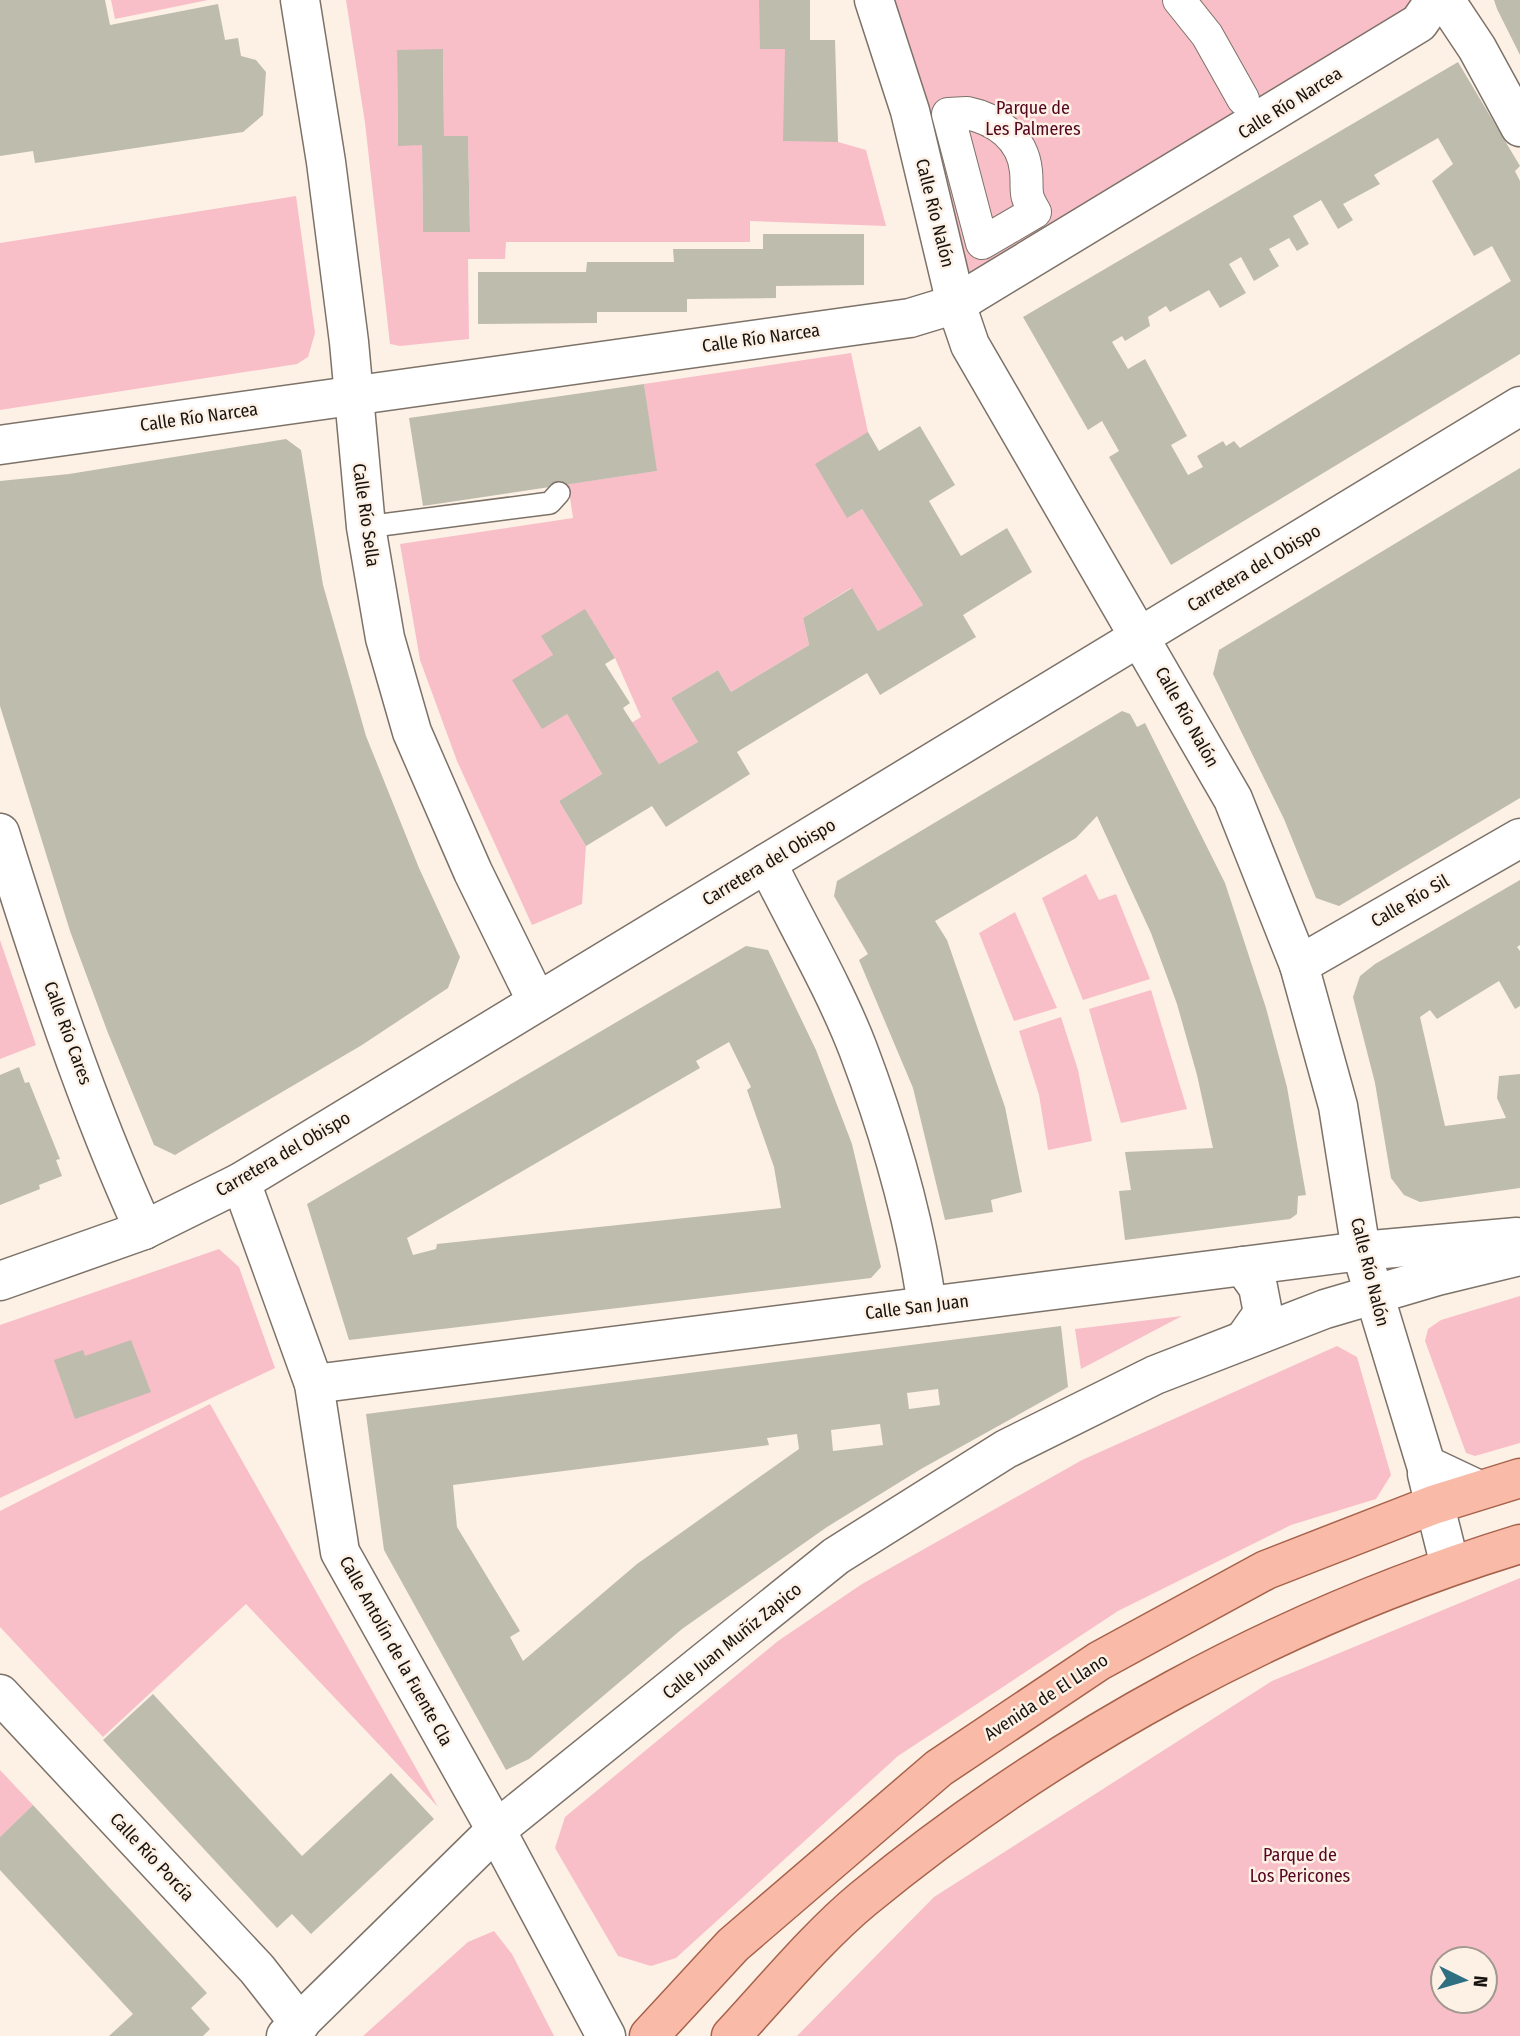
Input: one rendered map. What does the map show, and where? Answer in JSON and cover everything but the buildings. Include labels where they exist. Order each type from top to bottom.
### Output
[{"type":"main road","name":"Avenida de El Llano","points":[[649,2036],[733,1945],[939,1768],[1099,1661],[1266,1570],[1433,1505],[1520,1478]]},
{"type":"main road","points":[[731,2036],[861,1901],[970,1816],[1156,1697],[1389,1588],[1520,1544]]},
{"type":"street","name":"Calle Río Sella","points":[[300,0],[326,162],[355,394],[366,527],[386,638],[412,732],[473,872],[537,1002]]},
{"type":"street","name":"Calle Río Nalón","points":[[874,0],[910,111],[956,304],[970,345],[1142,636],[1233,799],[1299,965],[1338,1106],[1361,1251],[1426,1465],[1433,1505],[1450,1566]]},
{"type":"street","points":[[1179,0],[1207,35],[1242,99]]},
{"type":"street","name":"Calle Río Narcea","points":[[0,445],[910,318],[956,304],[1419,23],[1435,0]]},
{"type":"street","points":[[1445,0],[1477,48],[1520,127]]},
{"type":"street","name":"Carretera del Obispo","points":[[0,1281],[144,1230],[241,1182],[1520,406]]},
{"type":"street","name":"Calle Río Cares","points":[[0,833],[23,908],[117,1170],[144,1230]]},
{"type":"street","name":"Calle Río Sil","points":[[1299,965],[1520,838]]},
{"type":"street","points":[[767,863],[857,1048],[896,1167],[922,1269],[927,1306]]},
{"type":"street","name":"Calle Antolín de la Fuente Cla","points":[[241,1182],[314,1384],[340,1552],[496,1830],[606,2036]]},
{"type":"street","name":"Calle San Juan","points":[[314,1384],[1361,1251],[1520,1237]]},
{"type":"street","points":[[1374,1293],[1520,1256]]},
{"type":"street","points":[[1243,1266],[1258,1287],[1263,1313],[1244,1340]]},
{"type":"street","name":"Calle Juan Muñíz Zapico","points":[[293,2030],[496,1830],[836,1556],[1006,1450],[1155,1375],[1374,1293]]},
{"type":"street","points":[[1426,1465],[1479,1490]]},
{"type":"street","name":"Calle Río Porcía","points":[[0,1694],[257,1969],[293,2030]]},
{"type":"lane","points":[[366,527],[550,503],[559,493]]},
{"type":"green space","points":[[111,0],[208,0],[115,19]]},
{"type":"green space","points":[[346,0],[759,0],[838,142],[866,150],[886,226],[750,221],[750,242],[506,242],[505,259],[468,259],[469,339],[400,346],[390,344],[365,123]],"holes":[[[397,50],[443,50],[444,136],[468,136],[470,232],[423,232],[422,145],[398,145]]]},
{"type":"green space","name":"Parque de Les Palmeres","points":[[874,0],[1435,0],[956,304]]},
{"type":"green space","points":[[296,196],[315,333],[308,357],[297,364],[0,410],[0,243]]},
{"type":"green space","points":[[851,353],[868,432],[862,509],[923,605],[878,631],[851,588],[803,618],[809,645],[731,692],[718,670],[671,698],[698,742],[659,764],[631,723],[641,717],[615,658],[585,610],[542,637],[553,655],[567,714],[602,774],[559,801],[586,846],[582,904],[532,925],[457,761],[420,660],[400,544],[573,518],[568,484],[656,471],[644,384]]},
{"type":"green space","points":[[1086,874],[1099,900],[1116,894],[1150,979],[1083,1000],[1042,898]]},
{"type":"green space","points":[[1015,912],[1057,1008],[1014,1021],[979,933]]},
{"type":"green space","points":[[0,940],[36,1045],[0,1059]]},
{"type":"green space","points":[[1151,990],[1187,1109],[1121,1123],[1089,1009]]},
{"type":"green space","points":[[1061,1017],[1078,1070],[1092,1141],[1048,1150],[1039,1095],[1019,1031]]},
{"type":"green space","points":[[219,1249],[239,1267],[275,1368],[0,1498],[0,1325]]},
{"type":"green space","points":[[1520,1296],[1520,1443],[1475,1456],[1466,1453],[1425,1341],[1428,1329],[1441,1320]]},
{"type":"green space","points":[[1182,1316],[1081,1369],[1075,1329]]},
{"type":"green space","points":[[1337,1346],[1357,1357],[1391,1475],[1376,1499],[1291,1525],[1118,1611],[898,1756],[676,1958],[651,1966],[618,1956],[555,1848],[565,1817],[778,1641],[862,1584],[1082,1460]]},
{"type":"green space","points":[[210,1404],[438,1807],[246,1604],[103,1737],[0,1627],[0,1511]]},
{"type":"green space","name":"Parque de Los Pericones","points":[[1520,1578],[1520,2036],[797,2036],[934,1897],[1272,1681]]},
{"type":"green space","points":[[0,1770],[33,1805],[0,1837]]},
{"type":"green space","points":[[494,1931],[512,1954],[554,2036],[363,2036],[468,1942]]}]
